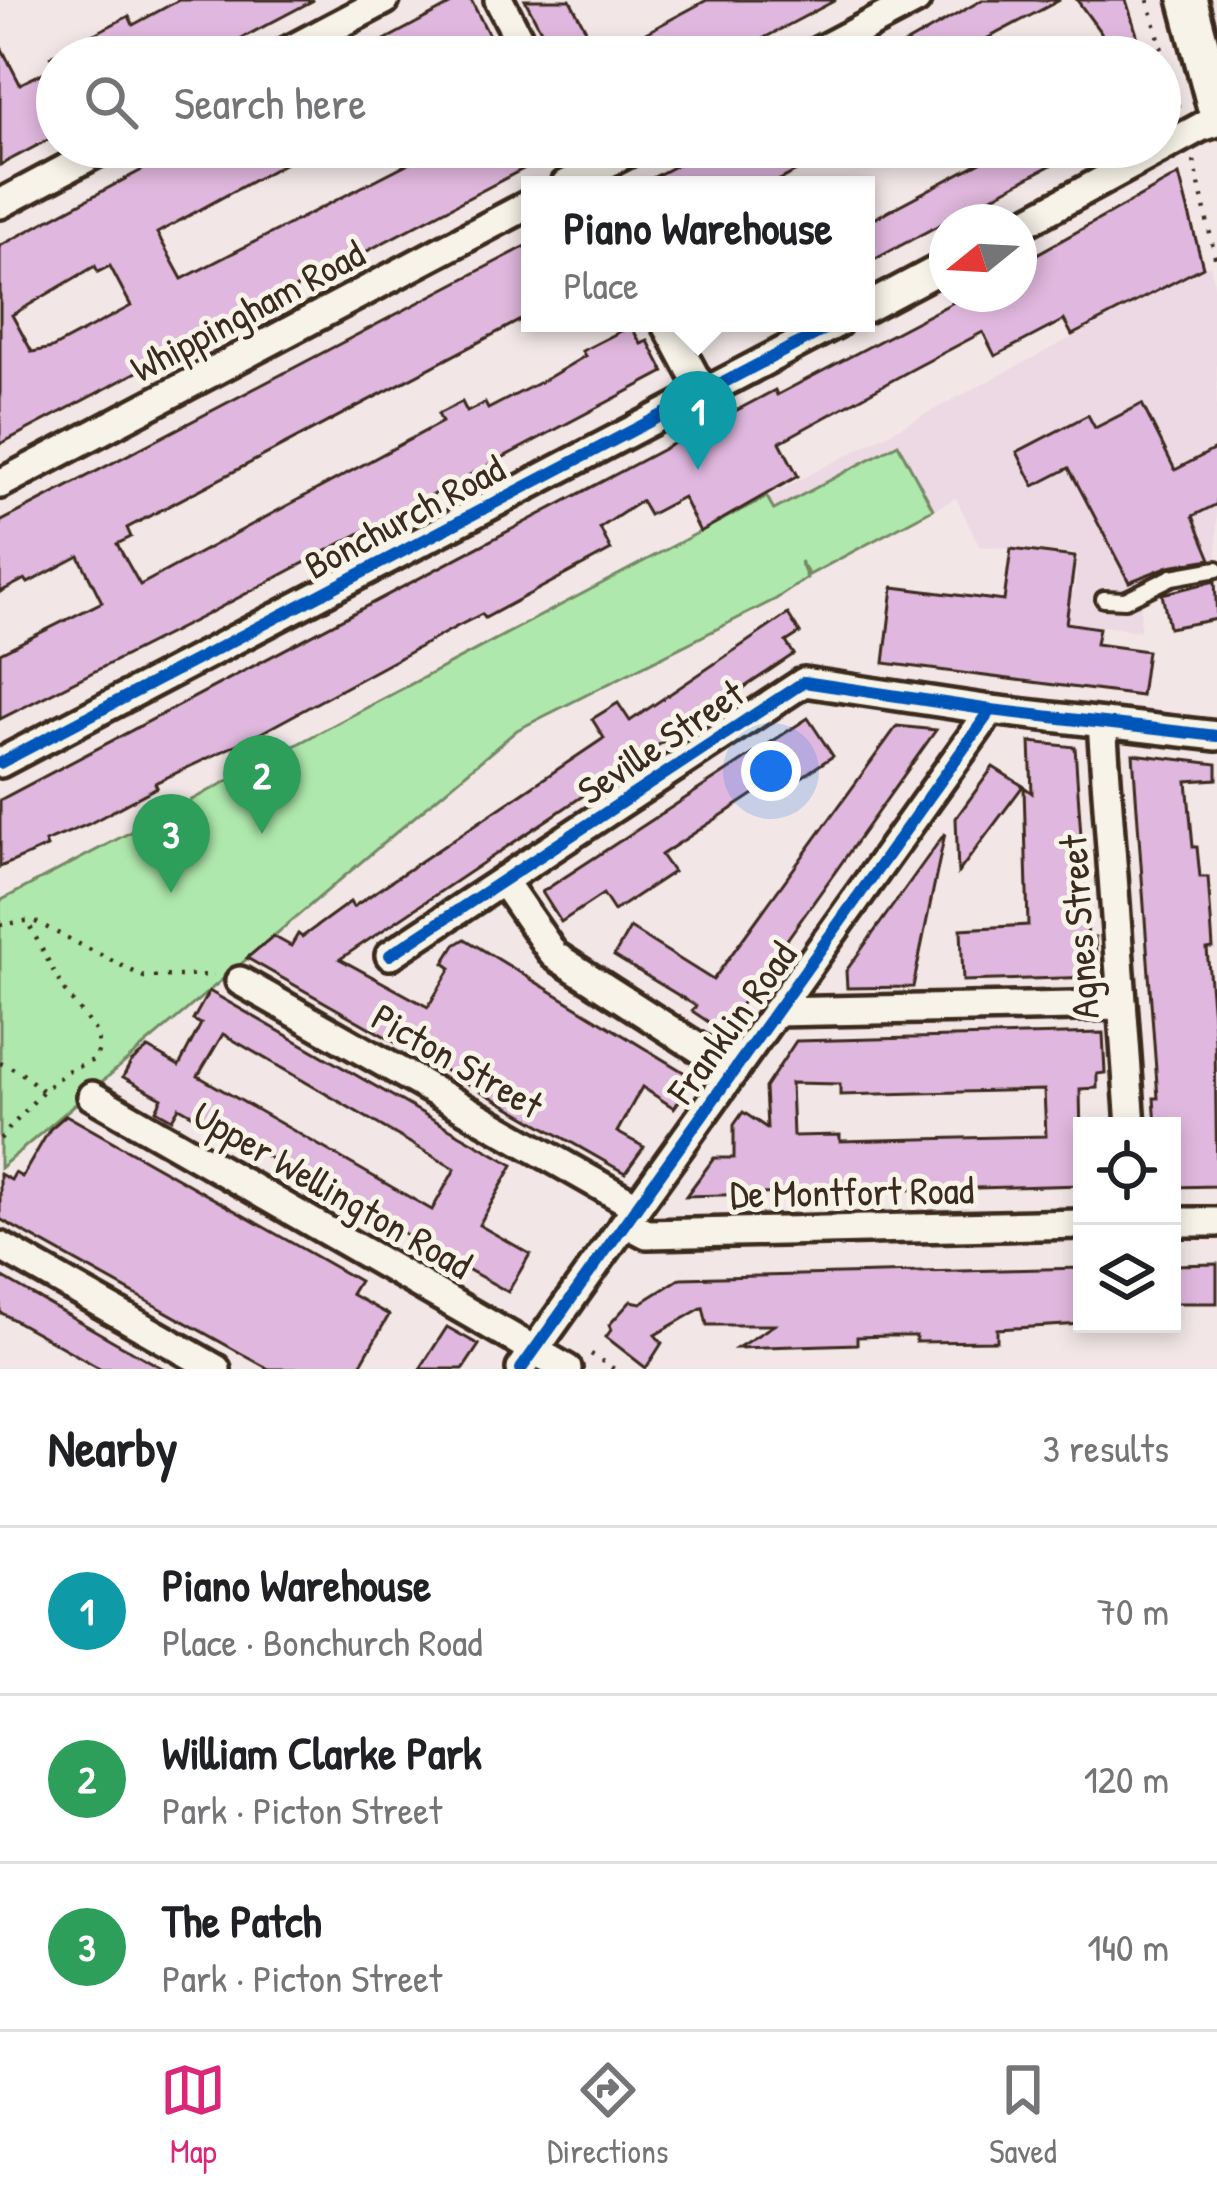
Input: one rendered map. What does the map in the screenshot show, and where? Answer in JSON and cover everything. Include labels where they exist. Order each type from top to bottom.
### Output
[{"type":"street","points":[[317,36],[385,0]]},
{"type":"street","points":[[499,0],[517,36]]},
{"type":"street","points":[[848,36],[916,0]]},
{"type":"street","points":[[1188,0],[1217,110]]},
{"type":"street","points":[[1181,138],[1217,122]]},
{"type":"street","points":[[0,204],[68,168]]},
{"type":"street","points":[[1037,216],[1125,168]]},
{"type":"street","name":"Whippingham Road","points":[[0,484],[521,209]]},
{"type":"street","points":[[875,303],[929,275]]},
{"type":"street","points":[[671,332],[703,392]]},
{"type":"street","name":"Bonchurch Road","points":[[0,763],[820,332]]},
{"type":"street","name":"Seville Street","points":[[390,955],[804,682],[1217,736]]},
{"type":"street","name":"Franklin Road","points":[[528,1359],[991,710]]},
{"type":"street","name":"Agnes Street","points":[[1102,723],[1130,1117]]},
{"type":"street","points":[[503,881],[554,955],[734,1071]]},
{"type":"street","name":"Picton Street","points":[[240,981],[631,1215]]},
{"type":"street","points":[[776,1012],[1122,1005]]},
{"type":"street","name":"Upper Wellington Road","points":[[92,1096],[528,1359],[567,1369]]},
{"type":"street","name":"De Montfort Road","points":[[631,1215],[647,1234],[1073,1224]]},
{"type":"street","points":[[1181,1222],[1217,1222]]},
{"type":"street","points":[[0,1246],[216,1369]]},
{"type":"lane","points":[[1104,599],[1125,601],[1172,578],[1217,569]]},
{"type":"path","points":[[0,926],[26,920],[144,977],[227,974],[240,981]]},
{"type":"path","points":[[0,1139],[67,1071],[92,1063],[100,1047],[96,1032],[63,989],[26,920]]},
{"type":"path","points":[[0,1063],[19,1071],[43,1091]]},
{"type":"shaded area","points":[[1210,265],[1217,297],[1217,581],[1204,576],[1141,599],[1140,631],[1063,621],[1067,592],[1074,592],[1078,554],[979,546],[956,498],[807,578],[767,497]]},
{"type":"green space","points":[[898,444],[933,509],[809,575],[800,561],[807,578],[776,599],[517,730],[0,1168],[0,901],[743,509],[767,497],[774,510]]},
{"type":"building","points":[[179,0],[314,0],[246,36],[90,36],[129,16],[133,25]]},
{"type":"building","points":[[459,0],[471,0],[489,36],[392,36]]},
{"type":"building","points":[[525,0],[570,0],[589,36],[544,36]]},
{"type":"building","points":[[707,0],[836,0],[768,36],[640,36]]},
{"type":"building","points":[[982,0],[1060,0],[992,36],[919,36]]},
{"type":"building","points":[[1077,0],[1126,0],[1137,36],[1103,36]]},
{"type":"building","points":[[0,45],[20,84],[36,76],[36,146],[0,165]]},
{"type":"building","points":[[146,168],[276,168],[157,233],[182,279],[399,168],[525,168],[0,444],[0,246]],"holes":[[[95,266],[98,272],[110,266],[131,306],[52,348],[32,352],[12,315]]]},
{"type":"building","points":[[671,168],[802,168],[787,176],[656,176]]},
{"type":"building","points":[[969,168],[1046,168],[978,204],[929,204],[929,230],[875,259],[875,218]]},
{"type":"building","points":[[1179,175],[1203,267],[1072,335],[1064,320],[995,356],[983,332],[780,442],[798,476],[700,532],[683,497],[649,515],[641,501],[600,528],[611,550],[261,733],[155,783],[157,787],[89,824],[45,842],[47,847],[0,867],[0,800],[775,390],[777,395],[935,312],[1037,312],[1037,254]]},
{"type":"building","points":[[521,249],[521,320],[127,528],[131,537],[117,544],[140,585],[442,422],[438,414],[462,402],[467,412],[485,403],[488,409],[548,378],[585,356],[582,351],[619,332],[634,332],[641,344],[648,341],[664,372],[0,719],[0,653],[102,602],[79,556],[0,592],[0,522]]},
{"type":"building","points":[[1142,404],[1175,470],[1217,448],[1217,504],[1193,516],[1211,559],[1169,566],[1129,582],[1069,468],[1034,486],[1017,452],[1088,415],[1095,428]]},
{"type":"building","points":[[1011,549],[1075,557],[1066,623],[1099,628],[1096,644],[1147,651],[1141,696],[884,663],[893,587],[1004,601]]},
{"type":"building","points":[[1215,581],[1217,619],[1169,628],[1162,594]]},
{"type":"building","points":[[788,614],[800,633],[786,642],[794,654],[340,959],[428,1007],[451,968],[444,963],[465,939],[695,1079],[674,1108],[642,1087],[617,1132],[644,1147],[625,1173],[247,958],[273,936],[291,946],[298,934],[302,937],[350,902],[353,907],[604,738],[592,719],[618,703],[630,721]]},
{"type":"building","points":[[808,718],[833,756],[784,789],[777,779],[661,855],[673,872],[614,911],[603,894],[561,922],[542,892]]},
{"type":"building","points":[[897,726],[936,730],[722,1031],[692,1011],[696,1006],[614,956],[630,928],[713,980]]},
{"type":"building","points":[[1030,742],[1075,747],[1088,939],[1095,938],[1097,977],[963,981],[961,929],[1028,925],[1024,787],[1032,793]]},
{"type":"building","points":[[1133,754],[1217,764],[1217,779],[1187,781],[1193,847],[1197,847],[1200,877],[1208,877],[1217,1186],[1181,1187],[1181,1117],[1155,1117],[1154,1098],[1158,1098]]},
{"type":"building","points":[[993,767],[1023,786],[958,873],[956,818]]},
{"type":"building","points":[[945,833],[913,987],[847,988],[846,971]]},
{"type":"building","points":[[209,991],[513,1165],[479,1225],[530,1254],[508,1292],[179,1107],[172,1119],[156,1110],[162,1098],[123,1077],[131,1062],[148,1048],[179,1066],[201,1024],[193,1020]],"holes":[[[223,1034],[455,1169],[432,1210],[198,1076]]]},
{"type":"building","points":[[1103,1033],[1105,1073],[1097,1074],[1097,1088],[1080,1089],[1081,1117],[1073,1117],[1073,1185],[686,1196],[714,1158],[734,1158],[734,1125],[743,1112],[767,1128],[765,1088],[796,1041]],"holes":[[[791,1083],[840,1084],[840,1095],[1044,1090],[1046,1136],[840,1141],[840,1135],[793,1136]]]},
{"type":"building","points":[[66,1115],[359,1281],[351,1294],[389,1315],[358,1369],[269,1369],[0,1219],[0,1174],[11,1180],[15,1173],[22,1177],[50,1129]]},
{"type":"building","points":[[1217,1264],[1217,1303],[1181,1303],[1181,1265]]},
{"type":"building","points":[[1073,1268],[1073,1325],[997,1329],[997,1341],[916,1342],[916,1336],[889,1336],[857,1337],[857,1344],[737,1348],[774,1325],[707,1325],[703,1307],[655,1335],[662,1343],[646,1368],[606,1337],[609,1325],[631,1301],[641,1303],[681,1278]]},
{"type":"building","points":[[0,1276],[164,1369],[101,1369],[0,1312]]},
{"type":"building","points":[[447,1327],[479,1345],[463,1369],[420,1369]]},
{"type":"cycle path","points":[[0,763],[820,332]]},
{"type":"cycle path","points":[[390,955],[804,682],[1217,736]]},
{"type":"cycle path","points":[[521,1369],[991,710]]},
{"type":"place","name":"Piano Warehouse","points":[[698,470]]},
{"type":"place","name":"William Clarke Park","points":[[262,834]]},
{"type":"place","name":"The Patch","points":[[171,893]]}]
